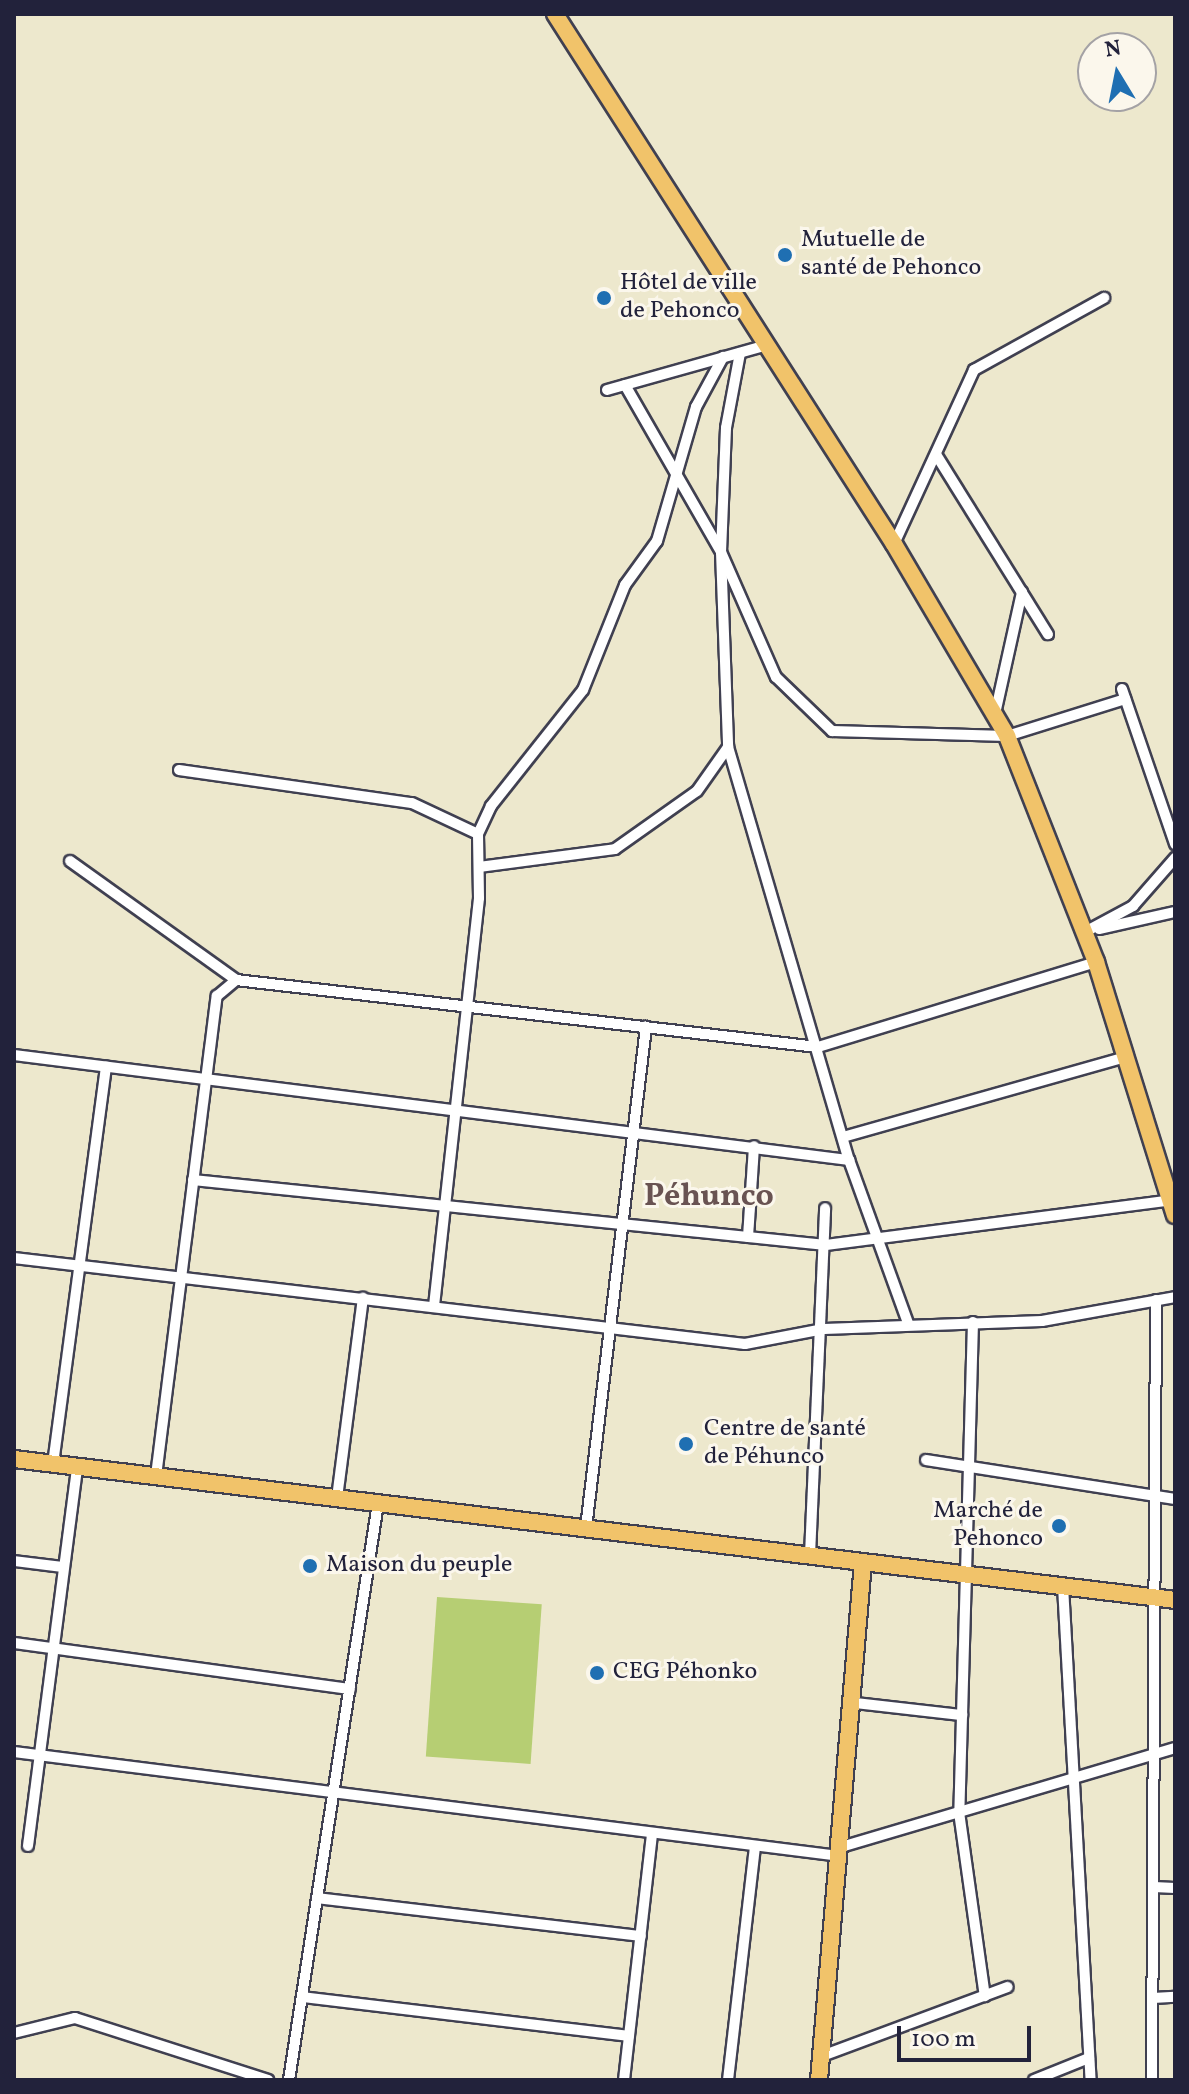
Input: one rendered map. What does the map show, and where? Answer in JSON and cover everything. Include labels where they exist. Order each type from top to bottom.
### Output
[{"type":"main road","points":[[555,14],[894,544],[1007,736],[1096,962],[1174,1205]]},
{"type":"main road","points":[[14,1459],[1175,1600]]},
{"type":"main road","points":[[819,2080],[856,1703],[863,1563]]},
{"type":"street","points":[[894,544],[974,370],[1104,298]]},
{"type":"street","points":[[607,390],[767,345]]},
{"type":"street","points":[[740,353],[726,428],[721,552],[728,747],[849,1160],[908,1323]]},
{"type":"street","points":[[434,1306],[467,1006],[479,867],[478,834],[491,806],[583,690],[625,585],[657,541],[696,407],[723,357]]},
{"type":"street","points":[[625,385],[721,552],[776,677],[832,731],[1007,736],[1124,694],[1175,844]]},
{"type":"street","points":[[937,456],[1048,634]]},
{"type":"street","points":[[995,714],[1022,592]]},
{"type":"street","points":[[479,867],[615,849],[697,791],[728,747]]},
{"type":"street","points":[[179,770],[412,803],[478,834]]},
{"type":"street","points":[[1085,932],[1133,906],[1175,858]]},
{"type":"street","points":[[70,861],[236,980],[818,1047],[1096,962]]},
{"type":"street","points":[[1085,932],[1175,912]]},
{"type":"street","points":[[156,1476],[217,996],[236,980]]},
{"type":"street","points":[[586,1528],[646,1027]]},
{"type":"street","points":[[14,1055],[849,1160]]},
{"type":"street","points":[[843,1137],[1125,1057]]},
{"type":"street","points":[[53,1464],[106,1067]]},
{"type":"street","points":[[748,1237],[754,1146]]},
{"type":"street","points":[[193,1180],[826,1245],[879,1236],[1174,1205]]},
{"type":"street","points":[[810,1555],[824,1329],[825,1208]]},
{"type":"street","points":[[14,1258],[745,1344],[824,1329],[908,1323],[1042,1321],[1175,1297]]},
{"type":"street","points":[[337,1498],[363,1298]]},
{"type":"street","points":[[1152,2080],[1156,1300]]},
{"type":"street","points":[[973,1322],[959,1812],[985,1996]]},
{"type":"street","points":[[926,1460],[1175,1499]]},
{"type":"street","points":[[28,1846],[77,1467]]},
{"type":"street","points":[[289,2080],[378,1503]]},
{"type":"street","points":[[14,1561],[62,1567]]},
{"type":"street","points":[[1063,1586],[1091,2080]]},
{"type":"street","points":[[14,1643],[350,1689]]},
{"type":"street","points":[[856,1703],[962,1715]]},
{"type":"street","points":[[14,1752],[333,1796],[755,1847],[840,1852],[959,1812],[1175,1748]]},
{"type":"street","points":[[624,2080],[652,1834]]},
{"type":"street","points":[[728,2080],[755,1847]]},
{"type":"street","points":[[1154,1887],[1175,1888]]},
{"type":"street","points":[[317,1898],[641,1936]]},
{"type":"street","points":[[822,2056],[1008,1987]]},
{"type":"street","points":[[302,1997],[629,2036]]},
{"type":"street","points":[[1153,1998],[1175,1997]]},
{"type":"street","points":[[14,2033],[75,2018],[268,2080]]},
{"type":"street","points":[[1034,2080],[1089,2058]]},
{"type":"green space","points":[[437,1597],[542,1604],[531,1764],[426,1757]]},
{"type":"place","name":"Mutuelle de santé de Pehonco","points":[[785,255]]},
{"type":"place","name":"Hôtel de ville de Pehonco","points":[[604,298]]},
{"type":"place","name":"Centre de santé de Péhunco","points":[[686,1444]]},
{"type":"place","name":"Marché de Pehonco","points":[[1059,1526]]},
{"type":"place","name":"Maison du peuple","points":[[310,1566]]},
{"type":"place","name":"CEG Péhonko","points":[[597,1673]]},
{"type":"district","name":"Péhunco","points":[[709,1197]]}]
